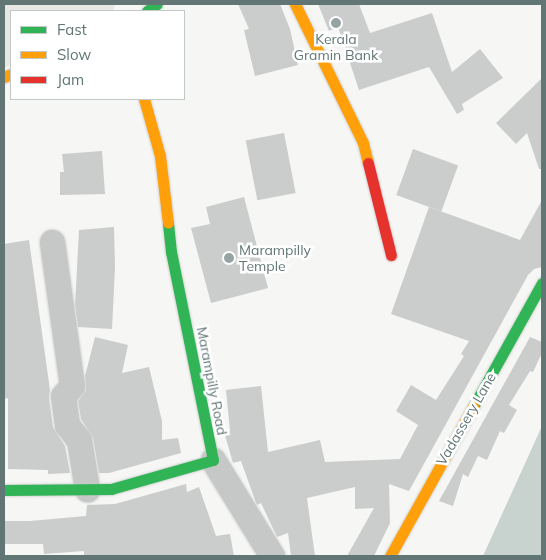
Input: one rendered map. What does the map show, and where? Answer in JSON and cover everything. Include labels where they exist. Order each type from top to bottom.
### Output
[{"type":"street","points":[[295,4],[363,143],[391,254]]},
{"type":"street","name":"Marampilly Road","points":[[144,100],[160,156],[171,252],[213,460]]},
{"type":"street","points":[[52,242],[72,386],[63,396],[67,425],[79,440],[87,489]]},
{"type":"street","name":"Vadassery Lane","points":[[390,556],[542,283]]},
{"type":"street","points":[[4,490],[111,489],[213,460],[272,556]]},
{"type":"shaded area","points":[[4,4],[115,4],[113,10],[10,10],[10,65],[4,68]]},
{"type":"shaded area","points":[[542,426],[542,556],[483,556]]},
{"type":"building","points":[[238,4],[280,4],[290,29],[298,65],[255,76],[244,30],[249,29]]},
{"type":"building","points":[[318,4],[359,4],[370,33],[432,13],[452,72],[480,49],[503,78],[462,104],[464,110],[457,114],[429,67],[359,90],[338,27],[329,31]]},
{"type":"building","points":[[542,78],[542,169],[539,169],[527,133],[516,144],[496,123]]},
{"type":"building","points":[[284,133],[296,193],[257,200],[246,140]]},
{"type":"building","points":[[413,149],[458,165],[441,211],[396,195]]},
{"type":"building","points":[[102,151],[105,194],[60,195],[60,172],[64,172],[62,154]]},
{"type":"building","name":"Marampilly Temple","points":[[244,197],[268,288],[211,303],[191,228],[210,224],[206,207]]},
{"type":"building","points":[[542,200],[542,267],[534,269],[528,275],[409,491],[389,484],[390,523],[374,556],[347,556],[374,508],[355,509],[355,487],[307,498],[315,556],[291,556],[288,533],[277,537],[261,503],[257,505],[256,503],[241,461],[233,463],[224,432],[230,431],[226,390],[261,386],[268,452],[320,440],[325,462],[400,459],[418,425],[396,411],[411,385],[436,400],[464,356],[461,354],[469,341],[391,314],[429,207],[520,240]]},
{"type":"building","points":[[114,227],[115,267],[112,329],[78,327],[75,305],[79,230]]},
{"type":"building","points":[[29,240],[50,390],[49,398],[53,427],[65,446],[70,473],[48,474],[48,470],[8,469],[8,398],[4,399],[4,244]]},
{"type":"building","points":[[95,337],[128,345],[122,373],[149,367],[162,421],[162,440],[178,438],[181,453],[109,473],[99,473],[93,438],[81,419],[78,401],[86,390],[85,376]]},
{"type":"building","points":[[530,337],[542,342],[542,353],[533,372],[530,371],[509,405],[517,410],[504,433],[500,431],[487,460],[478,456],[468,477],[463,474],[453,506],[439,501]]},
{"type":"building","points":[[186,484],[187,492],[199,487],[216,536],[230,534],[234,556],[84,556],[84,551],[44,554],[43,544],[4,544],[4,521],[30,521],[86,516],[87,505],[115,504]]},
{"type":"traffic: fast","points":[[148,10],[157,4]]},
{"type":"traffic: fast","points":[[4,490],[111,489],[213,460],[171,252],[168,223]]},
{"type":"traffic: fast","points":[[473,407],[542,283]]},
{"type":"traffic: slow","points":[[295,4],[363,143],[368,163]]},
{"type":"traffic: slow","points":[[4,77],[10,74]]},
{"type":"traffic: slow","points":[[144,100],[160,156],[168,223]]},
{"type":"traffic: slow","points":[[390,556],[473,407]]},
{"type":"traffic: jam","points":[[368,163],[391,255]]},
{"type":"place","name":"Kerala Gramin Bank","points":[[336,23]]},
{"type":"place","name":"Marampilly Temple","points":[[229,258]]}]
